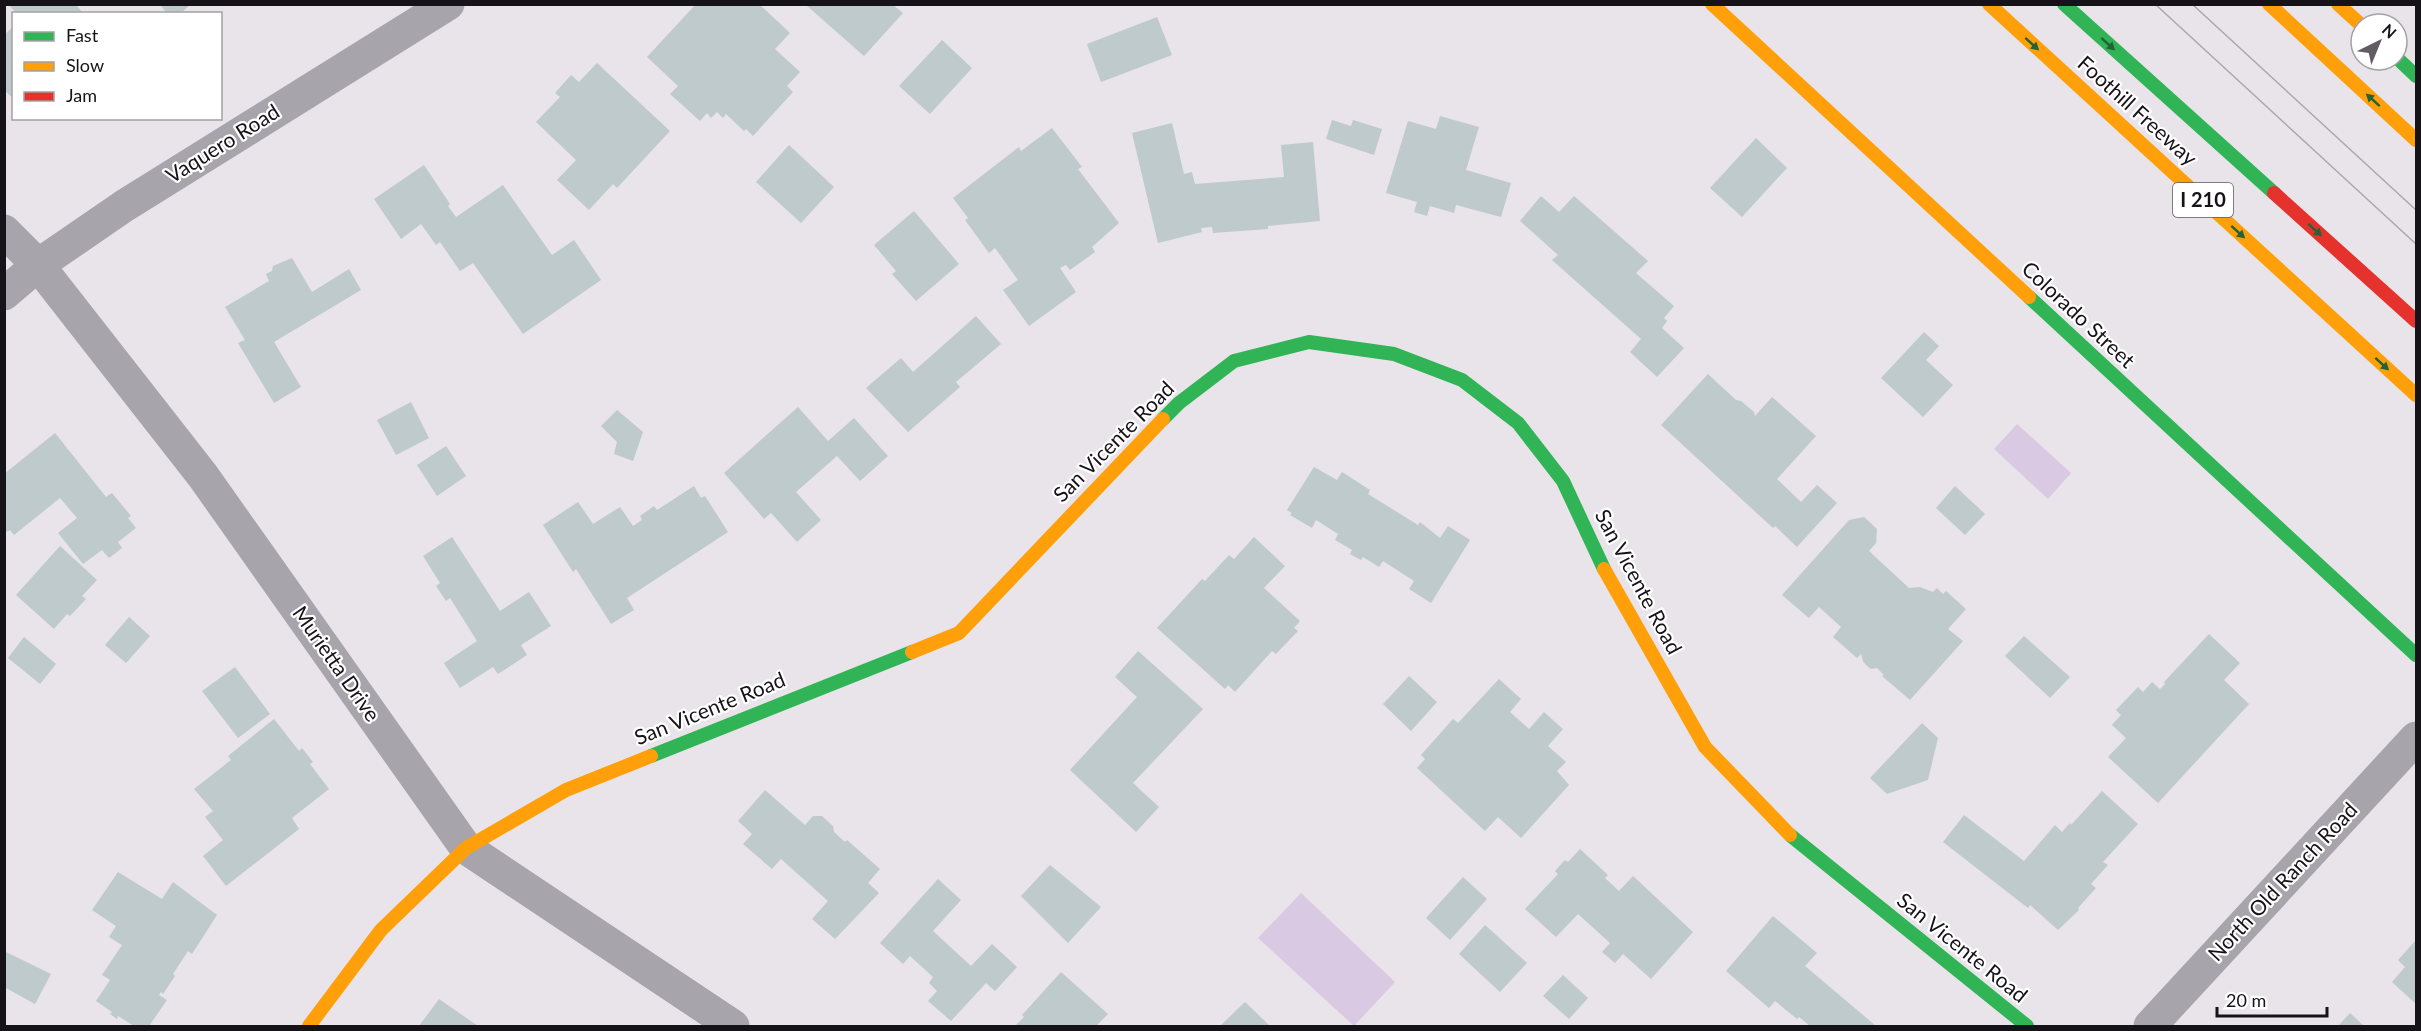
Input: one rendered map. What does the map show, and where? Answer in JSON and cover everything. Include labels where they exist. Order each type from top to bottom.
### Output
[{"type":"main road","name":"Colorado Street","points":[[1712,4],[2416,655]]},
{"type":"main road","name":"Foothill Freeway","points":[[1989,4],[2416,395]]},
{"type":"main road","points":[[2064,4],[2416,321]]},
{"type":"main road","points":[[2269,4],[2416,140]]},
{"type":"main road","name":"San Vicente Road","points":[[309,1026],[381,930],[466,848],[566,790],[959,633],[1179,403],[1234,361],[1309,342],[1394,354],[1462,380],[1518,423],[1563,481],[1595,554],[1706,747],[1792,838],[2027,1026]]},
{"type":"street","name":"Vaquero Road","points":[[4,294],[38,265],[124,206],[448,4]]},
{"type":"street","name":"Murietta Drive","points":[[4,231],[38,265],[203,476],[466,848],[733,1026]]},
{"type":"street","name":"North Old Ranch Road","points":[[2150,1026],[2416,738]]},
{"type":"shaded area","points":[[2017,424],[2071,473],[2048,499],[1994,449]]},
{"type":"shaded area","points":[[1301,893],[1395,982],[1354,1026],[1258,938]]},
{"type":"building","points":[[8,4],[75,4],[82,12],[15,12]]},
{"type":"building","points":[[160,4],[191,4],[182,12],[166,12]]},
{"type":"building","points":[[696,4],[759,4],[790,33],[775,49],[800,72],[787,86],[793,92],[753,136],[746,129],[744,131],[726,114],[723,118],[717,112],[711,118],[707,113],[700,121],[670,94],[678,86],[647,57]]},
{"type":"building","points":[[806,5],[893,5],[903,13],[864,56]]},
{"type":"building","points":[[1157,17],[1172,55],[1101,82],[1087,44]]},
{"type":"building","points":[[12,28],[12,97],[4,90],[4,35]]},
{"type":"building","points":[[942,40],[972,68],[930,114],[899,86]]},
{"type":"building","points":[[597,63],[670,131],[617,188],[613,184],[589,210],[557,180],[576,160],[536,122],[560,97],[555,93],[571,75],[579,82]]},
{"type":"building","points":[[1440,116],[1479,127],[1466,170],[1511,183],[1501,217],[1456,205],[1454,213],[1430,206],[1427,216],[1414,212],[1417,202],[1386,193],[1408,121],[1436,129]]},
{"type":"building","points":[[1332,120],[1351,126],[1353,120],[1382,129],[1374,155],[1326,139]]},
{"type":"building","points":[[1172,123],[1184,174],[1192,172],[1195,184],[1284,177],[1281,145],[1313,142],[1320,221],[1268,226],[1268,229],[1213,233],[1212,227],[1201,228],[1202,232],[1158,243],[1132,133]]},
{"type":"building","points":[[1052,128],[1082,167],[1078,169],[1119,223],[1092,247],[1095,252],[1070,270],[1066,265],[1060,268],[1076,292],[1029,326],[1003,290],[1018,280],[995,248],[989,253],[965,220],[968,218],[953,198],[1019,147],[1021,151]]},
{"type":"building","points":[[1756,138],[1787,168],[1742,217],[1710,188]]},
{"type":"building","points":[[789,145],[834,187],[801,223],[756,182]]},
{"type":"building","points":[[424,165],[456,217],[503,185],[552,255],[574,240],[601,280],[523,334],[473,263],[460,271],[440,242],[436,245],[421,224],[401,239],[374,199]]},
{"type":"building","points":[[1541,196],[1559,212],[1574,196],[1648,261],[1636,273],[1674,306],[1664,318],[1667,321],[1662,328],[1684,348],[1657,377],[1630,352],[1641,339],[1552,260],[1558,255],[1520,221]]},
{"type":"building","points":[[914,211],[959,264],[916,301],[892,274],[896,271],[874,245]]},
{"type":"building","points":[[292,258],[312,292],[349,269],[361,290],[274,342],[301,387],[274,403],[238,343],[245,340],[225,307],[269,281],[266,274],[272,271],[273,266]]},
{"type":"building","points":[[976,316],[1001,344],[956,382],[960,387],[908,432],[866,388],[901,358],[913,372]]},
{"type":"building","points":[[1924,332],[1939,346],[1926,360],[1953,385],[1923,417],[1881,378]]},
{"type":"building","points":[[1708,374],[1736,400],[1741,401],[1754,412],[1755,416],[1772,397],[1816,436],[1777,479],[1801,502],[1817,485],[1837,503],[1797,547],[1775,526],[1773,528],[1661,425]]},
{"type":"building","points":[[411,402],[429,438],[396,455],[377,420]]},
{"type":"building","points":[[798,407],[828,441],[854,418],[888,456],[860,481],[837,456],[796,492],[821,520],[797,542],[771,513],[764,519],[724,473]]},
{"type":"building","points":[[617,410],[643,432],[633,461],[614,454],[617,442],[601,426]]},
{"type":"building","points":[[55,433],[106,497],[112,493],[131,516],[128,518],[136,528],[118,542],[122,548],[109,558],[102,550],[83,564],[58,533],[77,518],[60,498],[14,535],[10,530],[7,532],[4,529],[4,474]]},
{"type":"building","points":[[446,446],[466,476],[437,496],[417,465]]},
{"type":"building","points":[[1314,467],[1337,480],[1342,472],[1370,490],[1368,494],[1418,525],[1420,522],[1440,538],[1448,526],[1470,540],[1431,603],[1409,589],[1414,581],[1383,561],[1379,567],[1363,557],[1361,560],[1350,554],[1352,550],[1335,540],[1338,534],[1316,520],[1312,528],[1290,515],[1292,513],[1287,510]]},
{"type":"building","points":[[694,486],[701,498],[705,496],[728,532],[627,598],[634,610],[611,624],[576,569],[573,572],[543,525],[578,502],[593,524],[620,507],[633,526],[642,520],[640,516],[654,506],[657,510]]},
{"type":"building","points":[[1955,486],[1985,514],[1965,535],[1936,508]]},
{"type":"building","points":[[1864,517],[1877,529],[1876,543],[1869,551],[1909,588],[1920,587],[1933,592],[1937,588],[1943,594],[1946,591],[1966,609],[1948,629],[1963,641],[1910,700],[1882,676],[1884,675],[1877,668],[1871,669],[1866,665],[1861,654],[1857,658],[1833,637],[1841,627],[1819,607],[1809,618],[1782,595],[1849,520]]},
{"type":"building","points":[[452,537],[500,611],[529,592],[551,626],[521,645],[527,655],[498,674],[493,667],[460,688],[444,663],[477,641],[450,598],[446,601],[436,586],[440,583],[423,556]]},
{"type":"building","points":[[1254,537],[1285,566],[1264,588],[1300,621],[1294,628],[1298,631],[1276,654],[1272,651],[1235,692],[1228,685],[1225,689],[1157,628],[1202,579],[1205,581],[1229,555],[1234,559]]},
{"type":"building","points":[[60,546],[97,580],[82,596],[86,599],[70,616],[67,614],[54,629],[16,595]]},
{"type":"building","points":[[129,617],[150,636],[126,663],[105,645]]},
{"type":"building","points":[[2209,634],[2240,663],[2224,680],[2249,704],[2158,803],[2108,757],[2126,738],[2112,725],[2121,715],[2116,710],[2138,687],[2143,692],[2152,682],[2160,689]]},
{"type":"building","points":[[2024,636],[2070,677],[2050,698],[2005,656]]},
{"type":"building","points":[[24,637],[56,664],[40,684],[8,658]]},
{"type":"building","points":[[1138,651],[1203,709],[1133,783],[1159,807],[1136,832],[1070,770],[1137,697],[1115,677]]},
{"type":"building","points":[[235,667],[270,714],[238,738],[202,691]]},
{"type":"building","points":[[1409,676],[1437,702],[1411,731],[1383,704]]},
{"type":"building","points":[[1499,679],[1521,699],[1510,712],[1529,729],[1544,712],[1563,729],[1548,746],[1566,762],[1557,771],[1569,785],[1521,838],[1498,817],[1485,831],[1417,768],[1425,759],[1421,755],[1453,719],[1458,723]]},
{"type":"building","points":[[274,719],[299,751],[302,748],[313,762],[310,764],[329,789],[292,818],[299,829],[226,886],[203,856],[223,840],[205,817],[213,811],[194,789],[231,760],[228,756]]},
{"type":"building","points":[[1922,723],[1938,738],[1928,780],[1887,794],[1870,778]]},
{"type":"building","points":[[765,790],[805,825],[813,816],[822,816],[833,826],[834,832],[845,842],[847,840],[880,869],[868,883],[879,893],[835,939],[812,919],[828,901],[781,859],[772,869],[743,844],[752,834],[738,821]]},
{"type":"building","points":[[2102,791],[2138,824],[2103,862],[2108,865],[2091,884],[2096,888],[2078,908],[2079,910],[2058,930],[2030,905],[2028,908],[1943,842],[1964,815],[2024,861],[2055,825],[2062,832]]},
{"type":"building","points":[[1580,849],[1608,875],[1605,878],[1619,891],[1633,876],[1693,932],[1651,979],[1623,954],[1615,963],[1602,952],[1610,943],[1578,914],[1556,937],[1525,909],[1558,874],[1555,871],[1565,860],[1568,862]]},
{"type":"building","points":[[1050,865],[1101,907],[1068,943],[1021,896]]},
{"type":"building","points":[[118,872],[162,899],[173,882],[217,915],[192,954],[188,951],[163,994],[161,992],[159,995],[167,1000],[149,1026],[134,1026],[118,1016],[117,1019],[110,1014],[112,1012],[96,1001],[110,980],[102,975],[122,945],[109,937],[116,926],[92,910]]},
{"type":"building","points":[[1463,877],[1487,899],[1450,940],[1426,918]]},
{"type":"building","points":[[938,879],[961,900],[933,931],[971,966],[992,944],[1017,967],[995,991],[986,983],[951,1021],[928,1001],[937,991],[929,983],[933,977],[910,956],[903,964],[880,943]]},
{"type":"building","points":[[1773,916],[1817,953],[1805,966],[1876,1026],[1810,1026],[1799,1017],[1797,1019],[1775,1001],[1769,1008],[1726,971]]},
{"type":"building","points":[[1485,925],[1527,963],[1500,992],[1459,954]]},
{"type":"building","points":[[2416,940],[2416,1004],[2392,982],[2405,967],[2398,960]]},
{"type":"building","points":[[4,951],[51,974],[35,1004],[4,987]]},
{"type":"building","points":[[1061,972],[1108,1014],[1096,1026],[1015,1026],[1024,1017],[1022,1015]]},
{"type":"building","points":[[1563,975],[1588,998],[1569,1019],[1543,996]]},
{"type":"building","points":[[439,999],[478,1026],[419,1026]]},
{"type":"building","points":[[1245,1002],[1270,1026],[1220,1026]]},
{"type":"building","points":[[2350,1013],[2364,1026],[2338,1026]]},
{"type":"tram line","points":[[2155,4],[2416,244]]},
{"type":"tram line","points":[[2192,4],[2416,210]]},
{"type":"traffic: fast","points":[[2064,4],[2274,193]]},
{"type":"traffic: fast","points":[[2409,69],[2416,76]]},
{"type":"traffic: fast","points":[[2029,297],[2416,655]]},
{"type":"traffic: fast","points":[[1163,419],[1179,403],[1234,361],[1309,342],[1394,354],[1462,380],[1518,423],[1563,481],[1604,569]]},
{"type":"traffic: fast","points":[[651,756],[912,652]]},
{"type":"traffic: fast","points":[[1790,835],[2027,1026]]},
{"type":"traffic: slow","points":[[1712,4],[2029,297]]},
{"type":"traffic: slow","points":[[1989,4],[2416,395]]},
{"type":"traffic: slow","points":[[2269,4],[2416,140]]},
{"type":"traffic: slow","points":[[2338,4],[2349,14]]},
{"type":"traffic: slow","points":[[912,652],[959,633],[1163,419]]},
{"type":"traffic: slow","points":[[1604,569],[1705,747],[1790,835]]},
{"type":"traffic: slow","points":[[309,1026],[381,930],[466,848],[566,790],[651,756]]},
{"type":"traffic: jam","points":[[2274,193],[2416,321]]}]
